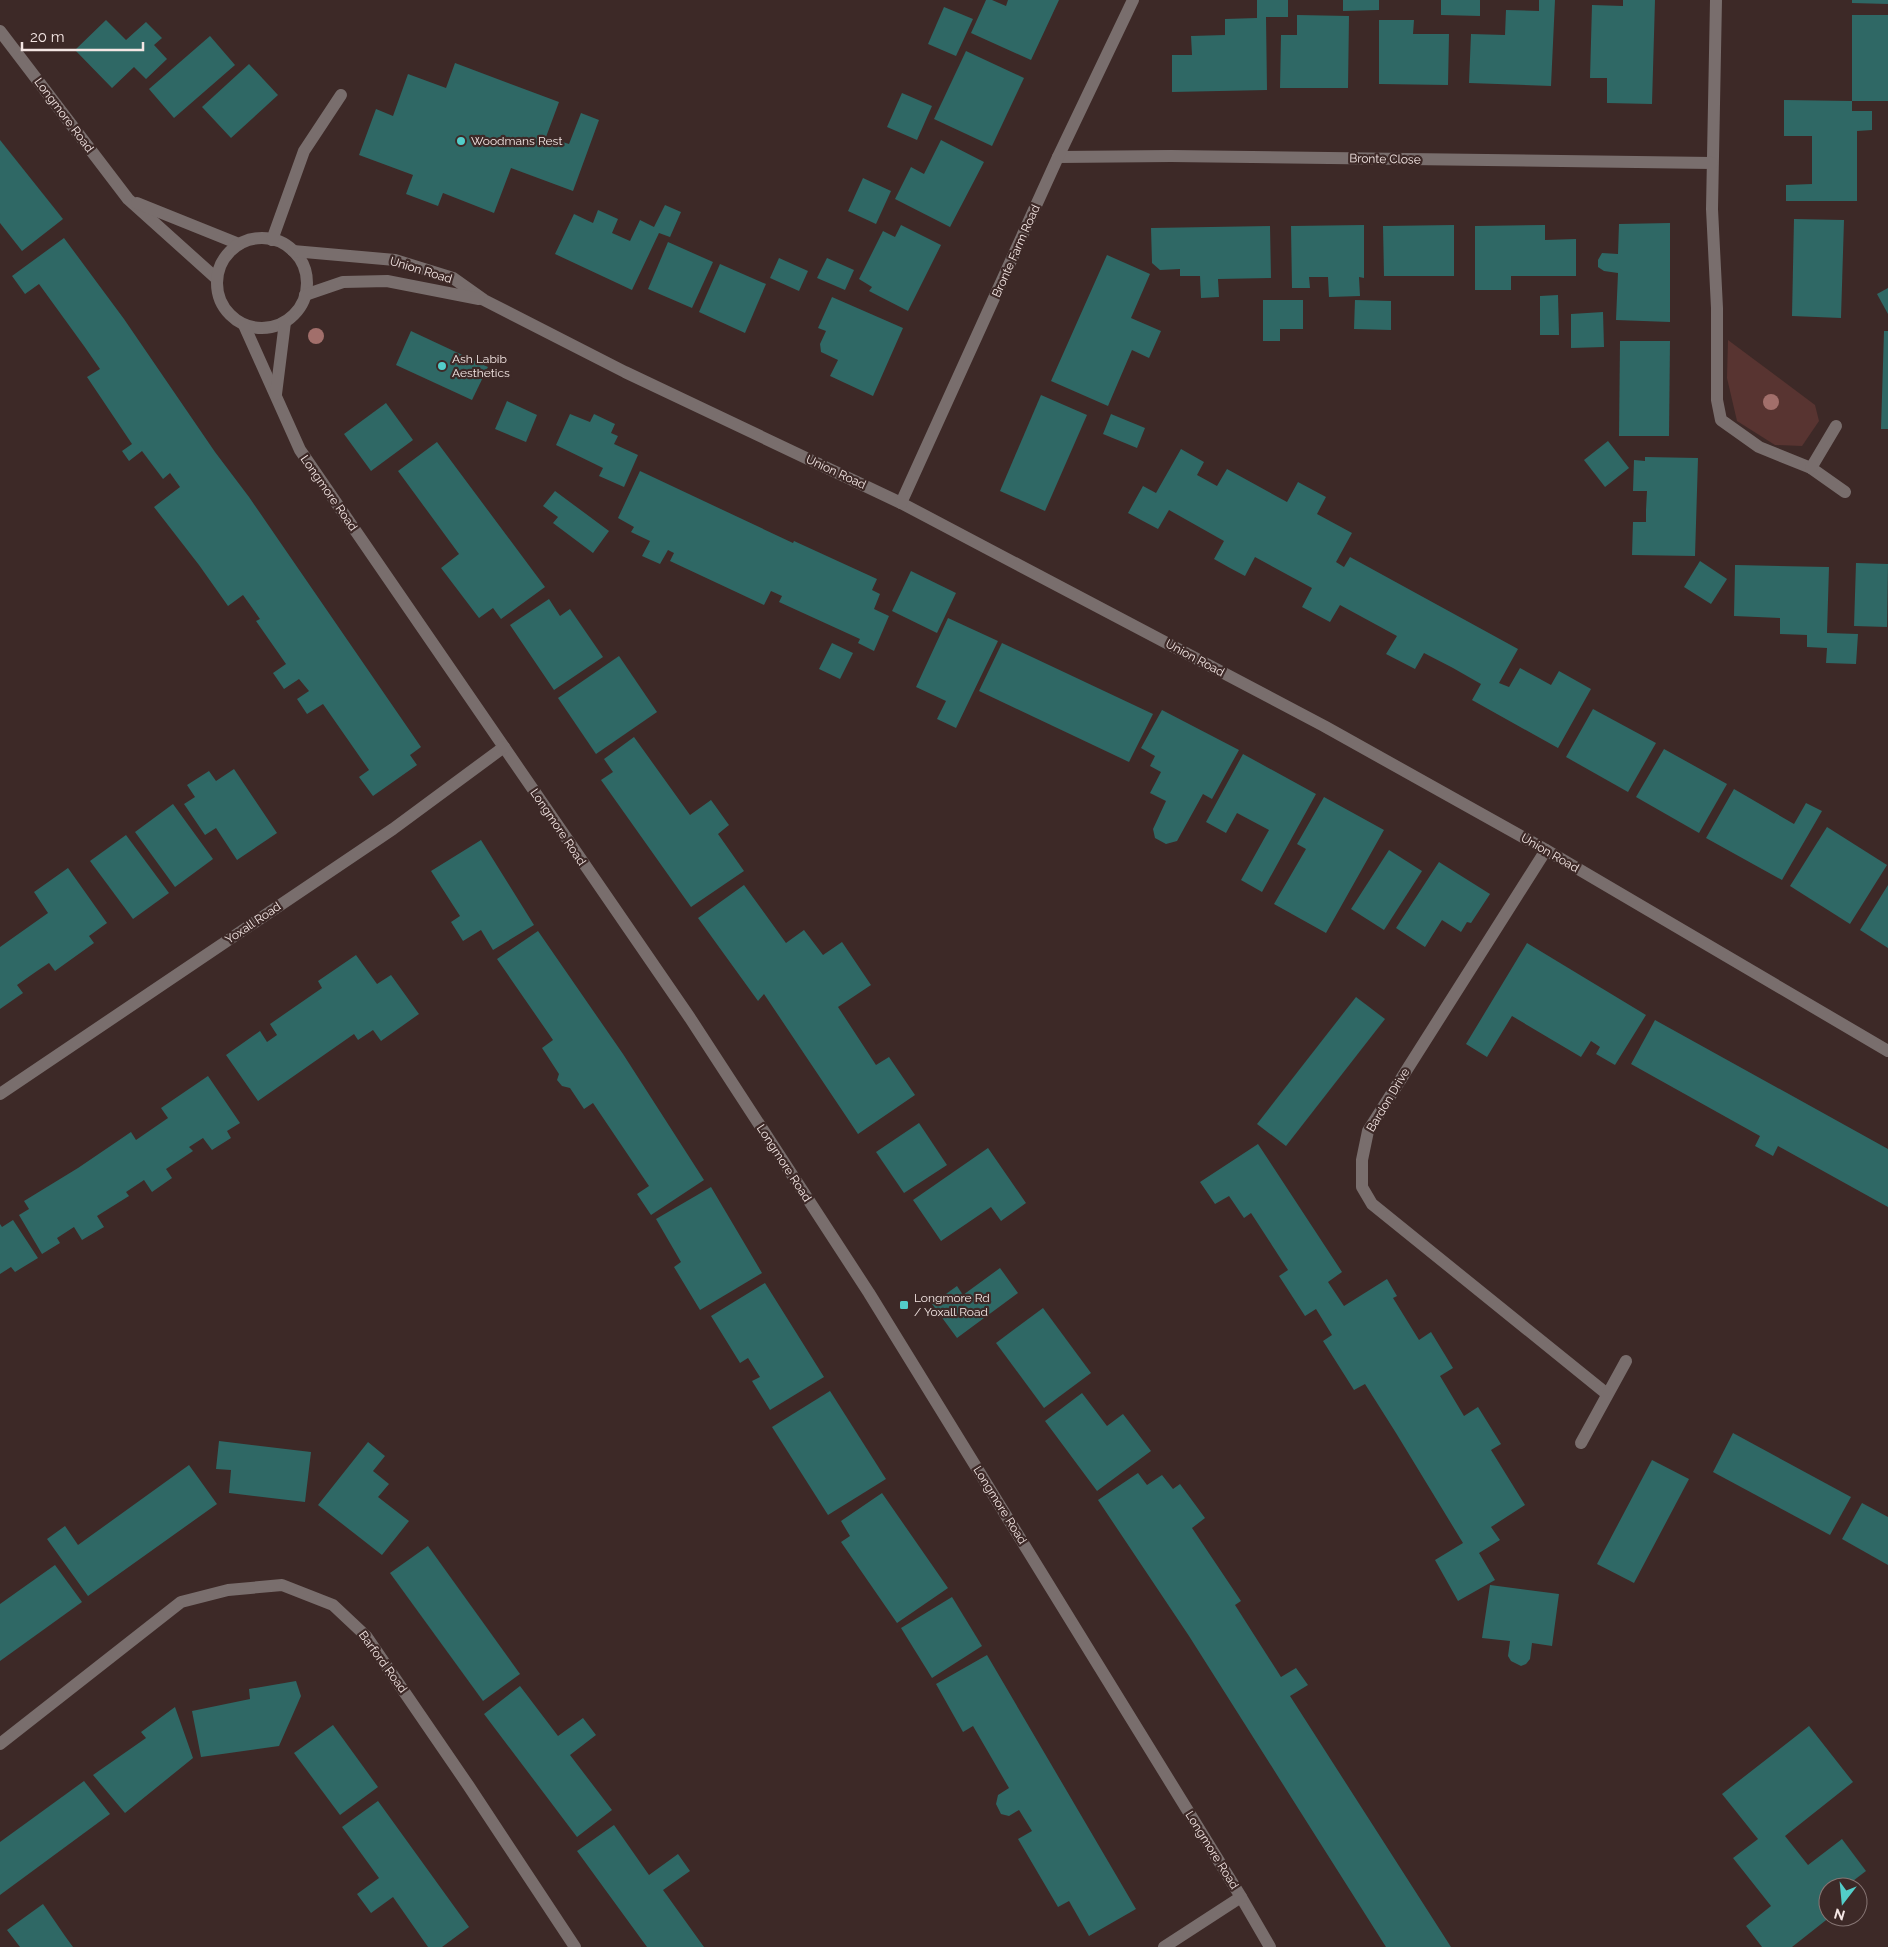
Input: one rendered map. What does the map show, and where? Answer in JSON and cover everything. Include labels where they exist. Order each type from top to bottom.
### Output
[{"type":"street","name":"Bronte Farm Road","points":[[901,503],[1058,158],[1133,0]]},
{"type":"street","points":[[1716,0],[1712,209],[1718,308],[1717,400],[1721,420],[1759,447],[1811,468],[1845,492]]},
{"type":"street","name":"Longmore Road","points":[[0,31],[128,199],[217,279]]},
{"type":"street","points":[[272,240],[304,151],[341,95]]},
{"type":"street","name":"Bronte Close","points":[[1058,158],[1171,156],[1712,162]]},
{"type":"street","points":[[128,199],[239,244]]},
{"type":"street","points":[[258,238],[277,240],[293,251],[304,266],[307,282],[302,305],[294,316],[285,322],[270,327],[244,325],[234,319],[220,301],[217,279],[224,258],[239,244],[258,238]]},
{"type":"street","name":"Union Road","points":[[293,251],[396,260],[453,278],[484,300],[626,372],[901,503],[1324,726],[1546,850],[1888,1051]]},
{"type":"street","name":"Union Road","points":[[305,295],[343,282],[387,281],[484,300]]},
{"type":"street","points":[[276,394],[285,322]]},
{"type":"street","name":"Longmore Road","points":[[244,325],[300,450],[690,1018],[869,1293],[1270,1947]]},
{"type":"street","points":[[1811,468],[1836,426]]},
{"type":"street","name":"Yoxall Road","points":[[0,1094],[393,829],[504,747]]},
{"type":"street","name":"Bardon Drive","points":[[1546,850],[1368,1131],[1362,1160],[1362,1187],[1372,1204],[1607,1394]]},
{"type":"street","points":[[1581,1443],[1626,1361]]},
{"type":"street","name":"Barford Road","points":[[0,1744],[181,1602],[228,1590],[282,1585],[333,1605],[366,1636],[468,1785],[575,1947]]},
{"type":"street","points":[[1164,1947],[1241,1897]]},
{"type":"shaded area","points":[[1728,340],[1815,405],[1819,421],[1802,446],[1775,445],[1737,421],[1727,378]]},
{"type":"building","points":[[986,0],[992,0],[1006,6],[1008,0],[1059,0],[1031,60],[971,33]]},
{"type":"building","points":[[1257,0],[1288,0],[1288,17],[1266,17],[1267,90],[1172,92],[1172,55],[1192,55],[1191,36],[1225,35],[1225,19],[1257,18]]},
{"type":"building","points":[[1343,0],[1379,0],[1379,10],[1343,11]]},
{"type":"building","points":[[1441,0],[1480,0],[1480,16],[1441,15]]},
{"type":"building","points":[[1539,0],[1555,0],[1551,86],[1469,83],[1471,34],[1505,35],[1506,10],[1539,11]]},
{"type":"building","points":[[1623,0],[1655,0],[1652,104],[1607,103],[1607,78],[1590,78],[1592,5],[1623,6]]},
{"type":"building","points":[[1852,0],[1888,0],[1888,4],[1852,3]]},
{"type":"building","points":[[944,7],[973,19],[956,56],[928,44]]},
{"type":"building","points":[[1297,15],[1349,16],[1348,88],[1280,88],[1281,35],[1297,35]]},
{"type":"building","points":[[1852,15],[1888,15],[1888,101],[1852,101]]},
{"type":"building","points":[[106,20],[126,40],[146,22],[162,38],[154,45],[167,59],[146,79],[134,67],[112,88],[75,50]]},
{"type":"building","points":[[1379,20],[1414,20],[1413,34],[1449,34],[1448,85],[1379,84]]},
{"type":"building","points":[[210,36],[235,65],[174,118],[149,89]]},
{"type":"building","points":[[966,51],[1024,78],[992,146],[934,119]]},
{"type":"building","name":"Woodmans Rest","points":[[455,63],[559,102],[546,137],[569,144],[581,113],[599,120],[573,191],[511,168],[494,213],[443,193],[438,206],[406,194],[413,175],[359,155],[376,109],[393,116],[408,74],[446,88]]},
{"type":"building","points":[[249,64],[278,95],[231,138],[202,107]]},
{"type":"building","points":[[902,93],[932,106],[917,140],[887,127]]},
{"type":"building","points":[[1784,100],[1852,101],[1852,111],[1872,111],[1872,130],[1857,131],[1857,201],[1786,201],[1786,185],[1812,184],[1812,136],[1784,136]]},
{"type":"building","points":[[0,140],[63,219],[22,251],[0,223]]},
{"type":"building","points":[[941,140],[984,162],[950,227],[895,199],[911,167],[924,174]]},
{"type":"building","points":[[863,178],[891,191],[876,224],[848,211]]},
{"type":"building","points":[[665,205],[681,212],[670,237],[659,233],[632,290],[555,254],[574,214],[593,223],[598,210],[618,219],[612,233],[630,241],[640,220],[654,227]]},
{"type":"building","points":[[1794,219],[1844,220],[1841,318],[1792,316]]},
{"type":"building","points":[[1670,223],[1670,322],[1616,320],[1618,273],[1604,271],[1598,267],[1598,260],[1602,253],[1618,254],[1619,224]]},
{"type":"building","points":[[901,225],[941,245],[908,311],[869,291],[872,287],[859,279],[883,231],[895,237]]},
{"type":"building","points":[[1364,225],[1364,278],[1359,277],[1360,296],[1329,297],[1328,277],[1309,277],[1310,288],[1292,288],[1291,226]]},
{"type":"building","points":[[1454,225],[1454,276],[1384,276],[1383,226]]},
{"type":"building","points":[[1545,225],[1545,240],[1576,239],[1576,276],[1511,276],[1511,290],[1475,290],[1475,226]]},
{"type":"building","points":[[1270,226],[1271,278],[1218,279],[1219,297],[1201,298],[1200,276],[1180,276],[1180,269],[1160,270],[1152,263],[1151,228]]},
{"type":"building","points":[[64,238],[124,319],[215,452],[249,497],[421,747],[410,755],[417,765],[373,796],[359,777],[369,770],[323,704],[307,714],[297,699],[309,691],[299,679],[284,689],[273,673],[286,664],[256,621],[260,619],[243,595],[228,606],[154,507],[180,487],[170,473],[163,479],[142,451],[129,461],[122,451],[132,444],[87,377],[100,369],[39,284],[25,294],[12,276]]},
{"type":"building","points":[[668,242],[713,262],[692,308],[648,289]]},
{"type":"building","points":[[1107,255],[1150,274],[1131,318],[1161,331],[1149,358],[1132,350],[1108,406],[1051,381]]},
{"type":"building","points":[[779,258],[808,271],[799,291],[770,278]]},
{"type":"building","points":[[827,258],[854,270],[845,290],[817,278]]},
{"type":"building","points":[[720,264],[766,284],[745,333],[699,312]]},
{"type":"building","points":[[1888,288],[1888,314],[1877,294]]},
{"type":"building","points":[[1558,295],[1559,335],[1540,335],[1540,296]]},
{"type":"building","points":[[832,297],[903,328],[873,396],[830,376],[838,360],[821,352],[820,344],[826,331],[818,328]]},
{"type":"building","points":[[1263,300],[1303,300],[1303,329],[1280,329],[1280,341],[1263,341]]},
{"type":"building","points":[[1355,300],[1391,301],[1391,330],[1354,329]]},
{"type":"building","points":[[1603,312],[1604,347],[1571,348],[1571,314]]},
{"type":"building","name":"Ash Labib Aesthetics","points":[[411,331],[488,367],[472,400],[396,365]]},
{"type":"building","points":[[1884,331],[1888,331],[1888,429],[1881,429]]},
{"type":"building","points":[[1620,341],[1670,341],[1669,436],[1619,436]]},
{"type":"building","points":[[1041,395],[1087,415],[1045,511],[1000,491]]},
{"type":"building","points":[[507,401],[537,415],[526,442],[495,429]]},
{"type":"building","points":[[386,403],[413,440],[371,471],[344,434]]},
{"type":"building","points":[[570,414],[590,422],[594,414],[615,424],[611,433],[618,436],[614,444],[638,455],[624,487],[599,476],[603,468],[556,445]]},
{"type":"building","points":[[1111,414],[1145,428],[1137,448],[1103,434]]},
{"type":"building","points":[[1608,441],[1629,468],[1605,487],[1584,460]]},
{"type":"building","points":[[437,442],[545,587],[501,619],[493,608],[479,618],[441,568],[459,554],[398,471]]},
{"type":"building","points":[[1181,449],[1204,462],[1197,475],[1217,486],[1227,469],[1287,502],[1298,482],[1326,497],[1317,514],[1352,533],[1336,562],[1344,567],[1350,557],[1518,649],[1499,683],[1509,687],[1520,668],[1551,685],[1559,671],[1591,689],[1558,748],[1472,700],[1481,684],[1453,668],[1424,653],[1415,669],[1386,654],[1397,636],[1340,605],[1330,622],[1302,607],[1312,588],[1255,557],[1245,576],[1230,568],[1214,559],[1224,541],[1169,510],[1158,529],[1128,513],[1143,486],[1156,493]]},
{"type":"building","points":[[1645,457],[1698,458],[1695,556],[1632,555],[1633,522],[1646,522],[1647,491],[1633,491],[1634,460],[1645,461]]},
{"type":"building","points":[[640,471],[793,543],[794,541],[877,579],[872,590],[880,594],[874,609],[889,616],[874,651],[858,643],[860,639],[779,602],[782,596],[771,591],[764,605],[670,561],[674,553],[668,550],[660,564],[642,556],[650,541],[631,532],[634,527],[618,518]]},
{"type":"building","points":[[555,491],[609,531],[593,553],[553,523],[558,517],[543,506]]},
{"type":"building","points":[[1700,561],[1727,579],[1711,604],[1684,587]]},
{"type":"building","points":[[1856,563],[1888,564],[1887,627],[1854,626]]},
{"type":"building","points":[[1735,565],[1829,567],[1827,633],[1858,634],[1856,664],[1826,663],[1827,648],[1807,647],[1807,635],[1780,634],[1780,618],[1734,616]]},
{"type":"building","points":[[911,571],[956,593],[937,633],[892,611]]},
{"type":"building","points":[[549,599],[560,616],[570,609],[603,657],[554,690],[510,625]]},
{"type":"building","points":[[948,618],[998,641],[956,728],[937,719],[946,701],[916,687]]},
{"type":"building","points":[[832,643],[853,653],[840,679],[819,669]]},
{"type":"building","points":[[1002,643],[1153,714],[1129,762],[979,691]]},
{"type":"building","points":[[619,656],[657,712],[596,754],[558,698]]},
{"type":"building","points":[[1593,709],[1656,743],[1628,792],[1566,757]]},
{"type":"building","points":[[1162,710],[1239,750],[1212,799],[1203,794],[1177,841],[1166,844],[1155,838],[1153,829],[1166,801],[1150,793],[1161,772],[1150,766],[1155,756],[1141,748]]},
{"type":"building","points":[[634,737],[690,815],[711,800],[729,825],[718,834],[744,871],[691,907],[601,780],[613,772],[604,759]]},
{"type":"building","points":[[1664,749],[1727,784],[1699,833],[1636,797]]},
{"type":"building","points":[[1243,754],[1316,794],[1262,892],[1241,880],[1269,830],[1237,813],[1226,833],[1206,822]]},
{"type":"building","points":[[234,769],[277,833],[237,860],[216,828],[205,835],[184,804],[195,797],[187,785],[209,771],[216,781]]},
{"type":"building","points":[[1734,789],[1794,824],[1806,803],[1822,811],[1782,880],[1706,838]]},
{"type":"building","points":[[1324,797],[1384,830],[1326,933],[1274,904],[1306,849],[1297,844]]},
{"type":"building","points":[[173,804],[213,859],[175,887],[135,832]]},
{"type":"building","points":[[1827,827],[1887,865],[1850,924],[1790,886]]},
{"type":"building","points":[[126,835],[169,893],[133,919],[90,861]]},
{"type":"building","points":[[481,840],[534,925],[493,950],[481,930],[463,941],[451,922],[460,916],[431,871]]},
{"type":"building","points":[[1389,850],[1422,871],[1384,930],[1351,909]]},
{"type":"building","points":[[1439,862],[1490,894],[1471,923],[1467,922],[1461,932],[1442,920],[1425,947],[1396,928]]},
{"type":"building","points":[[68,868],[107,923],[89,936],[94,943],[55,971],[49,963],[17,985],[23,993],[0,1009],[0,947],[48,913],[34,892]]},
{"type":"building","points":[[744,885],[786,943],[804,930],[823,955],[842,942],[871,985],[838,1007],[876,1065],[889,1057],[915,1095],[858,1134],[764,994],[758,1001],[698,918]]},
{"type":"building","points":[[1888,885],[1888,948],[1860,930]]},
{"type":"building","points":[[538,931],[623,1054],[704,1180],[651,1215],[637,1194],[649,1186],[593,1103],[584,1109],[570,1088],[562,1086],[557,1080],[559,1074],[542,1048],[553,1040],[497,959]]},
{"type":"building","points":[[1527,943],[1646,1015],[1615,1065],[1596,1054],[1600,1047],[1591,1041],[1581,1057],[1512,1016],[1487,1057],[1466,1044]]},
{"type":"building","points":[[356,955],[377,984],[391,975],[419,1014],[381,1041],[373,1030],[358,1040],[354,1034],[258,1101],[226,1055],[260,1031],[267,1042],[277,1035],[270,1024],[322,988],[318,981]]},
{"type":"building","points":[[1356,997],[1385,1019],[1286,1146],[1257,1124]]},
{"type":"building","points":[[1655,1020],[1888,1149],[1888,1207],[1778,1146],[1773,1156],[1755,1146],[1760,1136],[1631,1064]]},
{"type":"building","points":[[208,1076],[240,1123],[227,1131],[231,1138],[212,1150],[203,1138],[189,1147],[193,1151],[166,1169],[172,1178],[152,1192],[144,1180],[126,1192],[129,1196],[97,1216],[104,1227],[82,1240],[74,1227],[57,1238],[60,1243],[42,1254],[19,1215],[29,1209],[24,1201],[78,1168],[131,1132],[136,1140],[168,1118],[161,1108]]},
{"type":"building","points":[[919,1123],[947,1165],[904,1193],[876,1152]]},
{"type":"building","points":[[1258,1144],[1342,1272],[1328,1282],[1344,1306],[1387,1279],[1397,1296],[1393,1298],[1419,1340],[1431,1332],[1453,1368],[1440,1376],[1464,1416],[1478,1407],[1501,1444],[1491,1450],[1525,1505],[1491,1527],[1500,1540],[1479,1553],[1495,1580],[1458,1601],[1435,1560],[1463,1543],[1396,1433],[1365,1384],[1354,1390],[1323,1341],[1332,1335],[1316,1309],[1305,1316],[1279,1276],[1288,1270],[1251,1213],[1244,1218],[1229,1196],[1215,1204],[1200,1182]]},
{"type":"building","points":[[988,1148],[1026,1203],[1001,1221],[991,1207],[941,1241],[913,1200]]},
{"type":"building","points":[[711,1187],[762,1273],[700,1310],[674,1267],[681,1262],[656,1219]]},
{"type":"building","points":[[13,1220],[38,1258],[15,1272],[11,1267],[0,1274],[0,1224],[2,1227]]},
{"type":"building","points":[[1000,1268],[1018,1293],[957,1338],[932,1304],[957,1286],[963,1295]]},
{"type":"building","points":[[765,1283],[824,1377],[770,1410],[752,1381],[760,1377],[748,1358],[740,1363],[711,1316]]},
{"type":"building","points":[[1043,1308],[1091,1373],[1044,1408],[996,1343]]},
{"type":"building","points":[[830,1391],[886,1479],[828,1515],[772,1427]]},
{"type":"building","points":[[1082,1393],[1107,1426],[1123,1414],[1151,1451],[1097,1491],[1045,1421]]},
{"type":"building","points":[[1733,1433],[1851,1497],[1830,1535],[1713,1472]]},
{"type":"building","points":[[219,1441],[311,1452],[305,1502],[229,1493],[231,1470],[216,1469]]},
{"type":"building","points":[[368,1442],[385,1456],[373,1471],[389,1484],[378,1497],[409,1521],[382,1555],[318,1505]]},
{"type":"building","points":[[1652,1460],[1689,1479],[1634,1583],[1597,1564]]},
{"type":"building","points":[[189,1465],[217,1504],[88,1596],[47,1539],[65,1526],[78,1545]]},
{"type":"building","points":[[1138,1473],[1147,1485],[1162,1475],[1173,1489],[1180,1484],[1205,1518],[1192,1528],[1241,1601],[1235,1605],[1281,1677],[1296,1668],[1308,1685],[1290,1696],[1451,1947],[1386,1947],[1189,1636],[1098,1500]]},
{"type":"building","points":[[882,1493],[948,1588],[897,1623],[841,1542],[850,1536],[841,1521]]},
{"type":"building","points":[[1862,1503],[1888,1517],[1888,1565],[1842,1539]]},
{"type":"building","points":[[428,1546],[520,1674],[483,1701],[390,1573]]},
{"type":"building","points":[[55,1565],[82,1602],[0,1661],[0,1604]]},
{"type":"building","points":[[1490,1585],[1559,1594],[1552,1646],[1532,1643],[1530,1659],[1521,1666],[1511,1661],[1508,1656],[1510,1641],[1482,1638]]},
{"type":"building","points":[[952,1597],[982,1646],[932,1678],[901,1628]]},
{"type":"building","points":[[987,1655],[1136,1909],[1089,1936],[1069,1901],[1058,1907],[1018,1839],[1032,1831],[1019,1810],[1009,1816],[1001,1814],[996,1804],[998,1795],[1009,1788],[973,1726],[963,1732],[936,1684]]},
{"type":"building","points":[[296,1681],[301,1696],[279,1746],[201,1757],[192,1711],[250,1699],[249,1689]]},
{"type":"building","points":[[520,1686],[558,1736],[583,1718],[596,1735],[570,1755],[612,1810],[577,1837],[484,1714]]},
{"type":"building","points":[[175,1707],[193,1758],[125,1813],[93,1775],[146,1738],[141,1732]]},
{"type":"building","points":[[333,1725],[378,1787],[340,1815],[294,1753]]},
{"type":"building","points":[[1809,1726],[1853,1782],[1785,1836],[1808,1865],[1842,1839],[1866,1871],[1858,1877],[1818,1877],[1818,1926],[1792,1947],[1762,1947],[1746,1926],[1771,1906],[1733,1858],[1758,1839],[1722,1794]]},
{"type":"building","points":[[84,1781],[110,1814],[0,1895],[0,1842]]},
{"type":"building","points":[[378,1801],[469,1927],[442,1947],[428,1947],[393,1897],[371,1913],[357,1894],[379,1878],[342,1827]]},
{"type":"building","points":[[614,1825],[649,1875],[678,1854],[690,1871],[663,1890],[704,1947],[647,1947],[577,1851]]},
{"type":"building","points":[[43,1904],[73,1947],[20,1947],[7,1930]]},
{"type":"place","name":"Woodmans Rest","points":[[461,141]]},
{"type":"place","name":"Ash Labib Aesthetics","points":[[442,366]]},
{"type":"place","name":"Longmore Rd / Yoxall Road","points":[[904,1305]]}]
